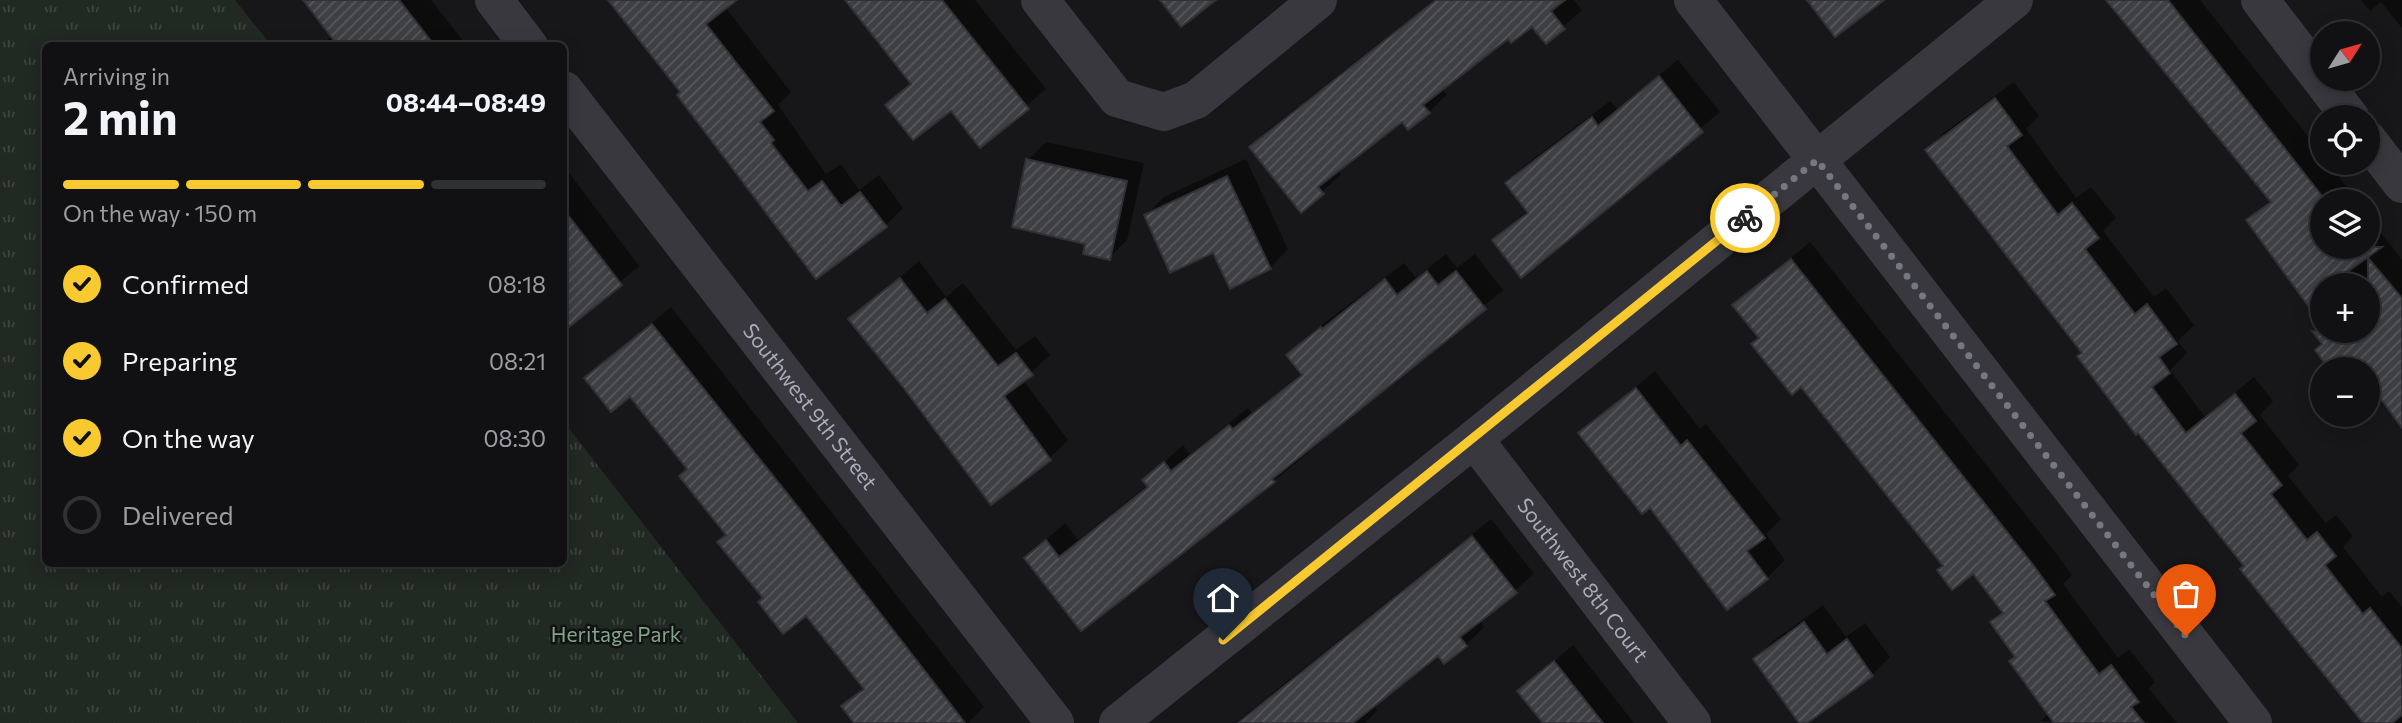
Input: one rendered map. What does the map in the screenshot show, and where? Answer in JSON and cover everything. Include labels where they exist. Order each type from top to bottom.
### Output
[{"type":"street","points":[[494,0],[526,42]]},
{"type":"street","points":[[1041,0],[1116,98],[1164,112],[1196,100],[1318,0]]},
{"type":"street","points":[[1693,0],[2253,723]]},
{"type":"street","points":[[1118,723],[1474,439],[2014,0]]},
{"type":"street","points":[[2260,0],[2341,105]]},
{"type":"street","name":"Southwest 9th Street","points":[[567,94],[1055,723]]},
{"type":"street","points":[[2380,156],[2402,184]]},
{"type":"street","name":"Southwest 8th Court","points":[[1474,439],[1692,723]]},
{"type":"green space","name":"Heritage Park","points":[[0,0],[235,0],[269,42],[42,42],[42,567],[567,567],[567,426],[798,723],[0,723]]},
{"type":"building","points":[[303,0],[399,0],[432,42],[335,42]]},
{"type":"building","points":[[608,0],[737,0],[706,24],[774,111],[760,122],[774,140],[771,143],[808,191],[822,181],[841,206],[860,192],[887,227],[816,279],[677,95],[680,92]]},
{"type":"building","points":[[845,0],[942,0],[1029,109],[980,148],[951,111],[913,140],[885,105],[911,84]]},
{"type":"building","points":[[1160,0],[1216,0],[1181,27]]},
{"type":"building","points":[[1436,0],[1565,0],[1551,11],[1565,29],[1546,44],[1532,27],[1511,43],[1508,39],[1423,105],[1430,113],[1408,130],[1402,122],[1318,187],[1324,194],[1301,213],[1249,147]]},
{"type":"building","points":[[1807,0],[1884,0],[1835,37]]},
{"type":"building","points":[[2106,0],[2168,0],[2316,189],[2310,189],[2310,259],[2365,259],[2346,273],[2310,273],[2310,308],[2246,220],[2271,202]]},
{"type":"building","points":[[1659,76],[1703,132],[1521,278],[1492,240],[1528,213],[1505,183],[1592,117],[1598,126]]},
{"type":"building","points":[[1995,98],[2022,135],[2007,146],[2058,215],[2072,203],[2099,238],[2085,249],[2135,314],[2147,304],[2177,344],[2159,357],[2170,373],[2152,387],[2186,433],[2235,394],[2256,421],[2241,433],[2282,485],[2271,494],[2307,540],[2317,532],[2336,556],[2325,565],[2363,614],[2370,608],[2402,648],[2402,715],[2392,723],[2363,723],[2240,569],[2244,566],[2138,433],[2136,435],[2077,356],[2082,353],[1925,150]]},
{"type":"building","points":[[1026,159],[1127,181],[1110,260],[1083,254],[1085,244],[1012,227]]},
{"type":"building","points":[[1227,176],[1271,269],[1230,289],[1213,253],[1170,273],[1144,215]]},
{"type":"building","points":[[567,214],[622,285],[567,329]]},
{"type":"building","points":[[1791,259],[2034,566],[2055,595],[2045,601],[2099,674],[2111,665],[2139,702],[2131,707],[2144,723],[2054,723],[2009,661],[2015,657],[1990,622],[2003,613],[1973,574],[1952,590],[1937,570],[1943,566],[1801,387],[1792,395],[1751,344],[1759,338],[1732,305]]},
{"type":"building","points":[[2369,259],[2402,298],[2402,428],[2380,398],[2380,357],[2320,357],[2315,350],[2321,343],[2380,343],[2380,273],[2368,273]]},
{"type":"building","points":[[1427,271],[1438,285],[1456,271],[1486,309],[1272,479],[1275,482],[1081,631],[1024,558],[1046,540],[1059,557],[1148,487],[1142,480],[1164,462],[1171,471],[1229,425],[1233,429],[1302,375],[1286,355],[1321,327],[1322,329],[1385,279],[1397,295]]},
{"type":"building","points":[[900,278],[927,313],[945,299],[998,366],[1016,353],[1033,375],[1004,396],[1051,460],[991,505],[903,387],[848,319]]},
{"type":"building","points":[[652,324],[965,723],[854,723],[841,706],[864,689],[806,616],[783,634],[758,602],[763,598],[717,542],[726,535],[679,476],[687,469],[630,397],[611,412],[584,378]]},
{"type":"building","points":[[1636,388],[1681,446],[1687,440],[1765,538],[1747,551],[1768,579],[1727,610],[1650,508],[1642,514],[1578,433]]},
{"type":"building","points":[[1472,536],[1517,593],[1460,637],[1467,646],[1444,664],[1438,656],[1353,723],[1238,723]]},
{"type":"building","points":[[1804,622],[1827,654],[1847,639],[1873,676],[1807,723],[1799,723],[1753,659]]},
{"type":"building","points":[[1554,661],[1603,723],[1543,723],[1517,691]]},
{"type":"way so far","points":[[1745,218],[1817,160],[2186,636]]},
{"type":"route","points":[[1223,640],[1745,218]]}]
